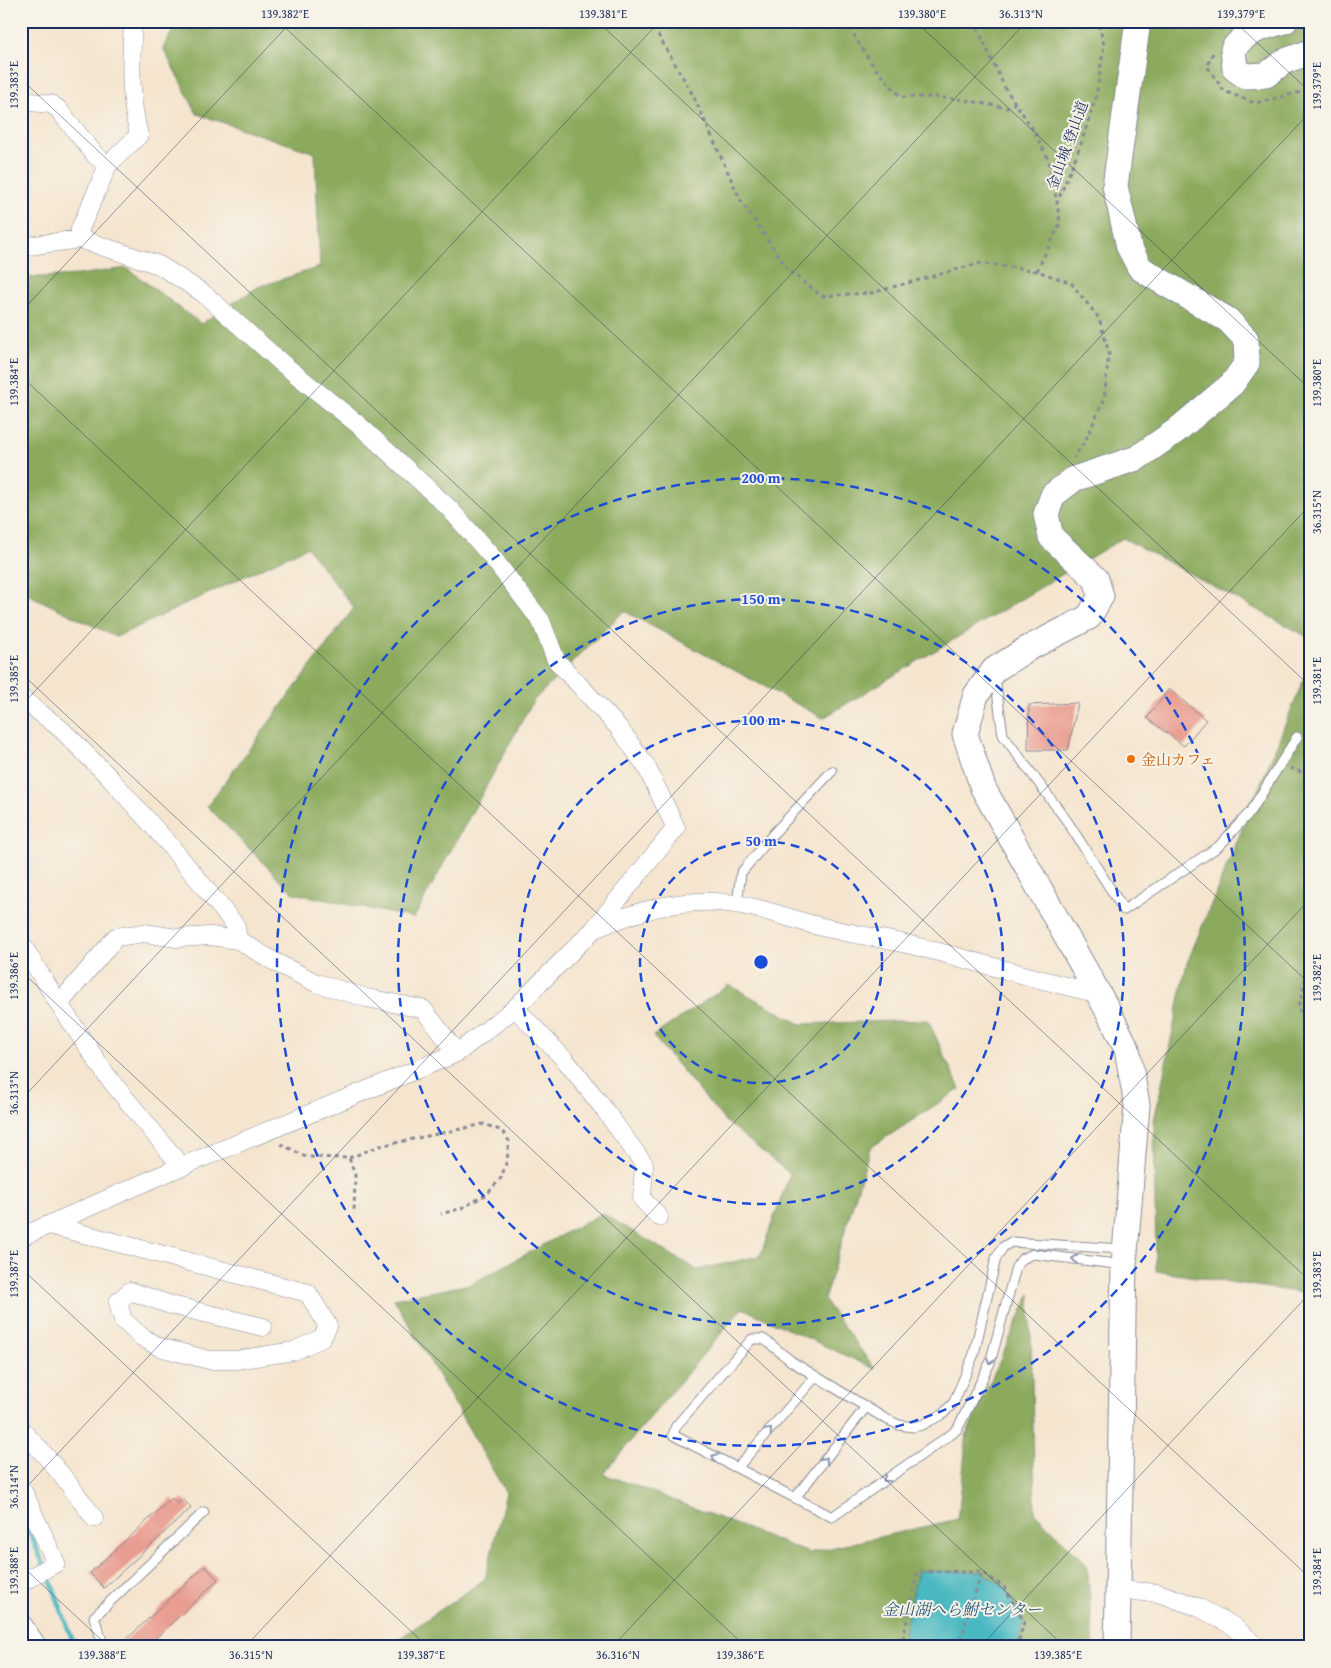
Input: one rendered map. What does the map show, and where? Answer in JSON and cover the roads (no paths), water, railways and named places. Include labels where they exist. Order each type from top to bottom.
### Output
[{"type":"street","points":[[80,239],[80,229],[108,165],[139,135],[131,76],[133,21]]},
{"type":"street","points":[[1117,1647],[1124,1257],[1137,1105],[1127,1049],[983,788],[965,734],[976,695],[994,670],[1027,649],[1089,617],[1101,596],[1096,579],[1051,537],[1046,514],[1053,495],[1074,479],[1137,458],[1176,431],[1232,384],[1247,363],[1246,339],[1228,320],[1140,268],[1129,247],[1115,186],[1138,21]]},
{"type":"street","points":[[1285,21],[1259,28],[1241,38],[1233,49],[1235,69],[1245,76],[1266,75],[1285,61],[1310,52]]},
{"type":"street","points":[[21,101],[51,104],[58,109],[96,156],[108,165]]},
{"type":"street","points":[[21,247],[80,239],[159,265],[203,293],[283,364],[360,426],[449,508],[492,557],[540,621],[556,660],[619,728],[646,766],[676,828],[594,929],[515,1008],[457,1053],[262,1133],[21,1237]]},
{"type":"street","points":[[21,698],[61,729],[108,776],[168,843],[236,926],[238,940]]},
{"type":"street","points":[[594,929],[628,915],[676,903],[737,903],[819,927],[914,946],[1098,994]]},
{"type":"street","points":[[59,1004],[116,937],[144,933],[177,938],[211,936],[238,940],[274,962],[316,982],[367,998],[423,1009],[457,1053]]},
{"type":"street","points":[[21,943],[107,1076],[182,1167]]},
{"type":"street","points":[[515,1008],[566,1061],[644,1164],[642,1199],[659,1217]]},
{"type":"street","points":[[49,1225],[308,1293],[328,1326],[322,1338],[294,1351],[236,1360],[209,1360],[159,1347],[142,1337],[123,1320],[118,1302],[130,1291],[172,1305],[263,1327]]},
{"type":"street","points":[[21,1430],[71,1485],[94,1518]]},
{"type":"street","points":[[21,1583],[56,1563],[24,1493]]},
{"type":"street","points":[[1118,1590],[1158,1593],[1198,1607],[1233,1626],[1258,1647]]},
{"type":"street","points":[[21,1628],[34,1647]]},
{"type":"lane","points":[[994,670],[1003,735],[1067,821],[1124,910],[1219,846],[1251,811],[1297,737]]},
{"type":"lane","points":[[737,903],[741,873],[774,833],[832,771]]},
{"type":"lane","points":[[1011,1242],[1124,1257],[1033,1254],[1022,1259],[1016,1267],[990,1363],[958,1428],[832,1517],[673,1435],[676,1426],[752,1339],[763,1339],[770,1343],[791,1361],[892,1421],[913,1427],[922,1425],[943,1414],[954,1402],[974,1354],[996,1258],[1003,1247],[1011,1242]]},
{"type":"lane","points":[[737,1468],[816,1376]]},
{"type":"lane","points":[[795,1498],[866,1407]]},
{"type":"lane","points":[[104,1647],[94,1617],[204,1512]]},
{"type":"water","name":"金山湖へら鮒センター","points":[[918,1571],[982,1572],[1004,1587],[1024,1622],[1017,1647],[901,1647]]},
{"type":"waterway","points":[[21,1512],[50,1579],[75,1647]]},
{"type":"place","name":"金山カフェ","points":[[1131,759]]}]
